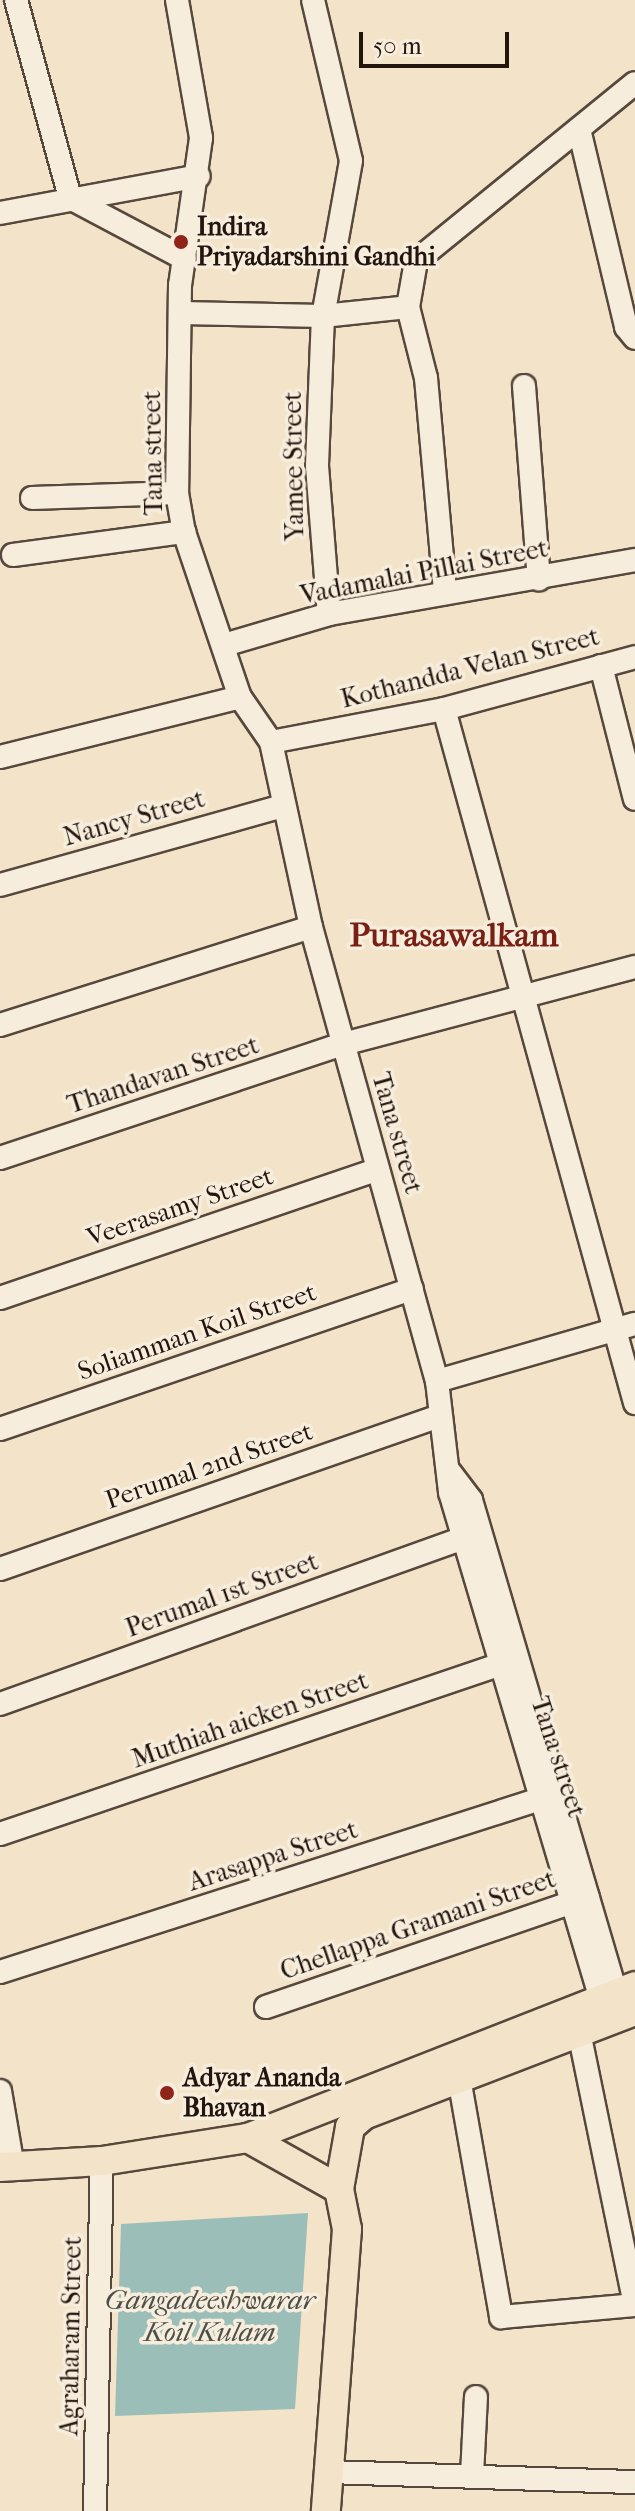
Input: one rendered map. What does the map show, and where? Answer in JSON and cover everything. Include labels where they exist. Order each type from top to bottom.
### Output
[{"type":"main road","points":[[326,2511],[347,2229],[339,2189],[350,2127],[459,2078],[579,2032],[619,2002]]},
{"type":"main road","points":[[6,2167],[102,2161],[248,2138],[619,2002]]},
{"type":"main road","points":[[248,2138],[339,2189]]},
{"type":"street","name":"Tana street","points":[[177,0],[201,138],[199,176],[185,259],[182,313],[177,493],[184,532],[240,697],[271,742],[311,927],[437,1381],[436,1417],[463,1538],[509,1661],[582,1899],[619,2002]]},
{"type":"street","name":"Yamee Street","points":[[313,0],[351,161],[323,316],[317,466],[329,614]]},
{"type":"street","points":[[11,4],[70,198],[185,259]]},
{"type":"street","points":[[445,593],[426,378],[408,307],[416,261],[635,83]]},
{"type":"street","points":[[579,129],[626,327],[635,338]]},
{"type":"street","points":[[0,213],[199,176]]},
{"type":"street","points":[[182,313],[323,316],[408,307]]},
{"type":"street","points":[[524,386],[539,579]]},
{"type":"street","points":[[32,498],[177,493]]},
{"type":"street","points":[[13,555],[184,532]]},
{"type":"street","name":"Vadamalai Pillai Street","points":[[224,645],[329,614],[635,560]]},
{"type":"street","name":"Kothandda Velan Street","points":[[271,742],[444,709],[635,657]]},
{"type":"street","points":[[601,666],[635,799]]},
{"type":"street","points":[[0,757],[240,697]]},
{"type":"street","points":[[444,709],[524,997],[625,1327],[635,1403]]},
{"type":"street","name":"Nancy Street","points":[[0,885],[283,806]]},
{"type":"street","points":[[0,1025],[311,927]]},
{"type":"street","name":"Thandavan Street","points":[[0,1158],[343,1044],[635,967]]},
{"type":"street","name":"Veerasamy Street","points":[[0,1298],[378,1169]]},
{"type":"street","name":"Soliamman Koil Street","points":[[0,1429],[412,1289]]},
{"type":"street","points":[[437,1381],[625,1327]]},
{"type":"street","name":"Perumal 2nd Street","points":[[0,1569],[436,1417]]},
{"type":"street","points":[[450,1472],[471,1500],[509,1661]]},
{"type":"street","name":"Perumal 1st Street","points":[[0,1704],[463,1538]]},
{"type":"street","name":"Muthiah aicken Street","points":[[0,1834],[509,1661]]},
{"type":"street","name":"Arasappa Street","points":[[0,1972],[552,1796]]},
{"type":"street","name":"Chellappa Gramani Street","points":[[266,2007],[582,1899]]},
{"type":"street","points":[[459,2078],[501,2317],[635,2304],[579,2032]]},
{"type":"street","points":[[0,2091],[6,2167]]},
{"type":"street","name":"Agraharam Street","points":[[95,2511],[102,2161]]},
{"type":"street","points":[[472,2475],[476,2397]]},
{"type":"street","points":[[329,2472],[635,2482]]},
{"type":"water","name":"Gangadeeshwarar Koil Kulam","points":[[308,2213],[295,2409],[115,2416],[121,2224]]},
{"type":"place","name":"Indira Priyadarshini Gandhi","points":[[181,242]]},
{"type":"place","name":"Adyar Ananda Bhavan","points":[[167,2093]]},
{"type":"district","name":"Purasawalkam","points":[[454,936]]}]
